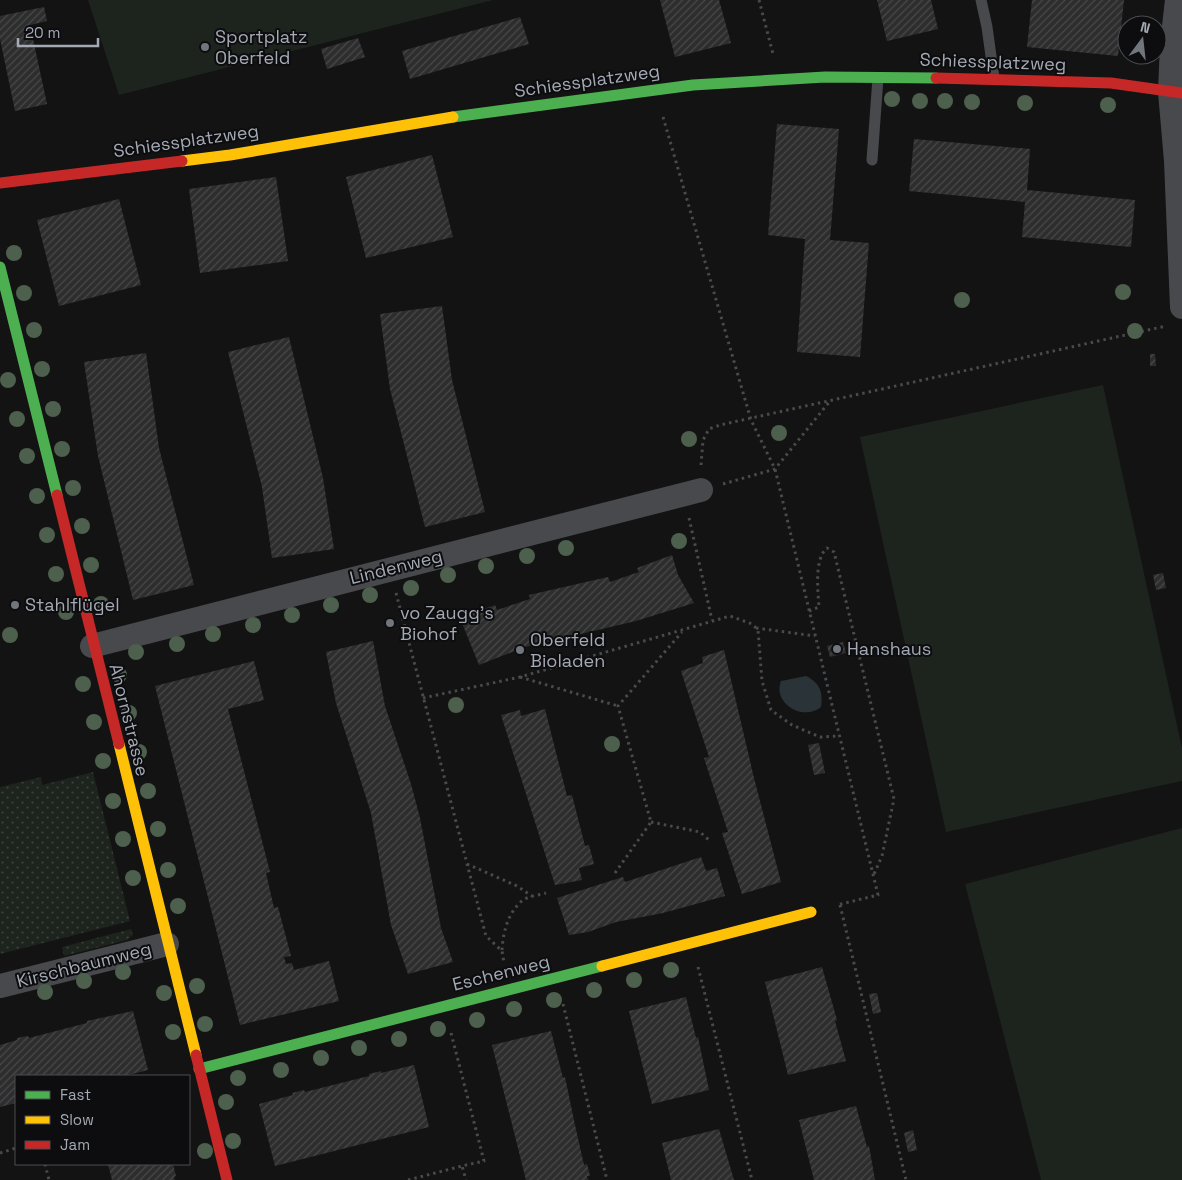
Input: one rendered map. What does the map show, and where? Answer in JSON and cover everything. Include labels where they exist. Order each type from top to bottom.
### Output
[{"type":"street","points":[[1177,0],[1172,44],[1176,92],[1177,316]]},
{"type":"street","name":"Schiessplatzweg","points":[[0,183],[230,155],[472,114],[656,90],[779,79],[878,76],[994,78],[1111,84],[1176,92]]},
{"type":"street","name":"Ahornstrasse","points":[[0,268],[92,646],[227,1180]]},
{"type":"street","name":"Lindenweg","points":[[92,646],[692,493]]},
{"type":"street","name":"Eschenweg","points":[[199,1069],[508,988],[811,912]]},
{"type":"street","name":"Kirschbaumweg","points":[[0,986],[167,944]]},
{"type":"lane","points":[[981,0],[994,78]]},
{"type":"lane","points":[[872,160],[878,76]]},
{"type":"path","points":[[759,0],[779,79]]},
{"type":"path","points":[[656,90],[751,420],[775,469],[878,895],[811,912]]},
{"type":"path","points":[[712,620],[692,493],[703,440],[709,429],[1177,316]]},
{"type":"path","points":[[692,493],[775,469],[830,401]]},
{"type":"path","points":[[809,610],[819,607],[818,573],[824,551],[827,548],[834,552],[894,799],[882,856],[873,874]]},
{"type":"path","points":[[390,569],[486,936],[502,951]]},
{"type":"path","points":[[423,698],[520,678],[730,616],[752,624],[756,628],[815,636]]},
{"type":"path","points":[[756,628],[762,681],[771,710],[792,725],[820,737],[840,736]]},
{"type":"path","points":[[618,706],[682,631]]},
{"type":"path","points":[[520,678],[618,706]]},
{"type":"path","points":[[618,706],[651,822]]},
{"type":"path","points":[[651,822],[700,832],[710,841]]},
{"type":"path","points":[[615,872],[651,822]]},
{"type":"path","points":[[467,864],[518,886],[533,897]]},
{"type":"path","points":[[508,988],[502,951],[503,935],[510,917],[524,899],[546,893]]},
{"type":"path","points":[[840,905],[906,1180]]},
{"type":"path","points":[[692,942],[752,1180]]},
{"type":"path","points":[[557,976],[607,1180]]},
{"type":"path","points":[[408,1180],[484,1161],[444,1005]]},
{"type":"path","points":[[0,1152],[15,1148]]},
{"type":"path","points":[[45,1165],[49,1180]]},
{"type":"path","points":[[462,1166],[466,1180]]},
{"type":"shaded area","name":"Sportplatz Oberfeld","points":[[88,0],[493,0],[119,95]]},
{"type":"shaded area","points":[[1103,385],[1182,748],[1182,781],[946,832],[860,437]]},
{"type":"shaded area","points":[[806,676],[815,682],[820,689],[822,702],[821,707],[814,711],[806,712],[791,708],[785,703],[779,689],[781,681]]},
{"type":"shaded area","points":[[93,772],[130,921],[0,954],[0,787],[41,777],[42,785]]},
{"type":"shaded area","points":[[1182,828],[1182,1180],[1041,1180],[965,884]]},
{"type":"shaded area","points":[[131,929],[133,935],[127,940],[64,956],[62,947]]},
{"type":"building","points":[[660,0],[719,0],[731,43],[675,57]]},
{"type":"building","points":[[877,0],[931,0],[938,29],[887,41]]},
{"type":"building","points":[[1032,0],[1124,0],[1122,15],[1117,15],[1117,56],[1027,47]]},
{"type":"building","points":[[44,7],[47,21],[30,25],[47,104],[15,111],[0,39],[0,16]]},
{"type":"building","points":[[520,17],[529,44],[410,79],[402,51]]},
{"type":"building","points":[[358,38],[365,57],[327,69],[321,49]]},
{"type":"building","points":[[777,124],[839,129],[830,240],[869,243],[860,357],[797,352],[805,239],[768,235]]},
{"type":"building","points":[[914,139],[1030,149],[1027,190],[1135,200],[1131,247],[1022,237],[1025,202],[909,191]]},
{"type":"building","points":[[432,155],[453,237],[366,258],[346,177]]},
{"type":"building","points":[[276,177],[288,261],[200,273],[189,189]]},
{"type":"building","points":[[119,199],[141,285],[59,306],[37,220]]},
{"type":"building","points":[[442,306],[452,380],[485,512],[425,527],[390,389],[380,314]]},
{"type":"building","points":[[289,337],[323,478],[334,549],[272,558],[262,487],[228,352]]},
{"type":"building","points":[[146,353],[159,448],[194,585],[133,600],[98,456],[84,362]]},
{"type":"building","points":[[1150,354],[1155,354],[1156,366],[1150,366]]},
{"type":"building","points":[[672,555],[678,575],[694,603],[636,621],[525,647],[479,665],[460,618],[495,605],[497,610],[530,599],[529,595],[608,577],[610,582],[639,572],[637,568]]},
{"type":"building","points":[[1163,573],[1166,588],[1156,590],[1153,575]]},
{"type":"building","points":[[373,641],[385,706],[411,784],[420,818],[441,928],[453,962],[408,974],[391,925],[371,813],[336,703],[326,652]]},
{"type":"building","name":"Hanshaus","points":[[843,642],[846,653],[830,657],[827,646]]},
{"type":"building","points":[[724,650],[781,882],[742,894],[722,833],[728,832],[704,758],[709,757],[681,671],[703,663],[702,657]]},
{"type":"building","points":[[254,661],[264,700],[228,709],[270,872],[266,873],[274,908],[278,907],[291,956],[284,957],[286,964],[292,963],[294,970],[329,961],[339,1001],[240,1025],[155,686]]},
{"type":"building","points":[[545,709],[567,796],[572,795],[585,846],[589,845],[594,864],[579,868],[582,880],[555,885],[501,715],[520,710],[521,716]]},
{"type":"building","points":[[819,743],[825,773],[814,775],[808,745]]},
{"type":"building","points":[[701,857],[706,871],[717,868],[725,896],[663,913],[616,922],[588,932],[569,935],[557,898],[623,877],[625,882]]},
{"type":"building","points":[[822,967],[846,1061],[788,1075],[765,982]]},
{"type":"building","points":[[877,993],[881,1012],[873,1014],[869,994]]},
{"type":"building","points":[[686,997],[696,1038],[698,1037],[709,1090],[652,1104],[629,1011]]},
{"type":"building","points":[[133,1011],[148,1070],[128,1075],[15,1075],[15,1103],[0,1107],[0,1045],[17,1040],[17,1038],[28,1036],[29,1038],[87,1023],[87,1021]]},
{"type":"building","points":[[551,1031],[563,1078],[565,1077],[584,1165],[587,1164],[590,1176],[587,1176],[588,1180],[526,1180],[492,1045]]},
{"type":"building","points":[[414,1065],[429,1127],[275,1166],[259,1104],[293,1095],[292,1093],[304,1090],[305,1092],[369,1076],[369,1074],[381,1071],[381,1073]]},
{"type":"building","points":[[856,1106],[867,1147],[869,1146],[875,1180],[814,1180],[799,1120]]},
{"type":"building","points":[[719,1129],[734,1180],[671,1180],[662,1143]]},
{"type":"building","points":[[913,1130],[917,1150],[908,1152],[904,1133]]},
{"type":"building","points":[[108,1165],[173,1165],[176,1176],[174,1177],[175,1180],[112,1180]]},
{"type":"traffic: fast","points":[[453,117],[693,85],[825,77],[936,78]]},
{"type":"traffic: fast","points":[[0,267],[57,495]]},
{"type":"traffic: fast","points":[[199,1069],[602,966]]},
{"type":"traffic: slow","points":[[182,161],[230,155],[453,117]]},
{"type":"traffic: slow","points":[[119,744],[196,1055]]},
{"type":"traffic: slow","points":[[602,966],[811,912]]},
{"type":"traffic: jam","points":[[936,78],[1111,83],[1182,93]]},
{"type":"traffic: jam","points":[[0,183],[182,161]]},
{"type":"traffic: jam","points":[[57,495],[119,744]]},
{"type":"traffic: jam","points":[[196,1055],[227,1180]]},
{"type":"place","name":"Sportplatz Oberfeld","points":[[205,47]]},
{"type":"place","name":"Stahlflügel","points":[[15,605]]},
{"type":"place","name":"vo Zaugg’s Biohof","points":[[390,623]]},
{"type":"place","name":"Hanshaus","points":[[837,649]]},
{"type":"place","name":"Oberfeld Bioladen","points":[[520,650]]}]
